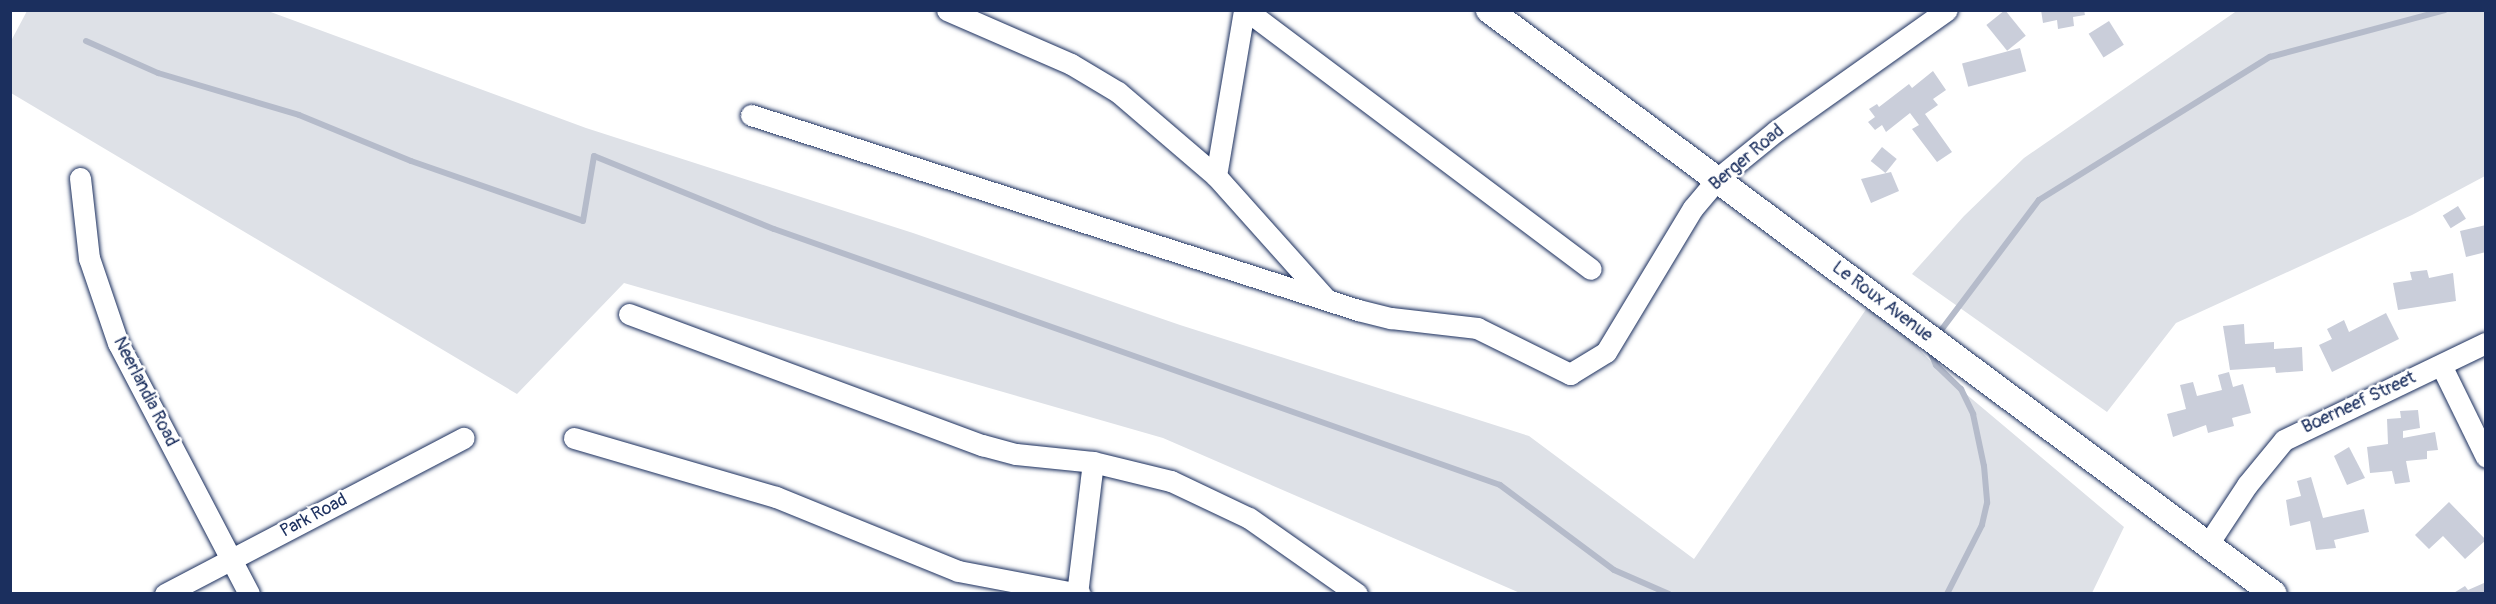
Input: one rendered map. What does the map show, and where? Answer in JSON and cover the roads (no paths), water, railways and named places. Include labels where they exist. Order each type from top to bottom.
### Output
[{"type":"main road","name":"Le Roux Avenue","points":[[1489,10],[2274,594]]},
{"type":"street","points":[[947,10],[1094,76],[1118,92],[1216,176],[1325,298]]},
{"type":"street","points":[[1216,176],[1245,10],[1591,269]]},
{"type":"street","name":"Berger Road","points":[[1325,298],[1391,318],[1477,328],[1570,374],[1606,352],[1693,208],[1717,179],[1776,131],[1947,10]]},
{"type":"street","points":[[751,115],[1325,298]]},
{"type":"street","name":"Neerlandia Road","points":[[80,177],[89,258],[101,299],[118,342],[249,594]]},
{"type":"street","points":[[629,314],[982,445],[1026,456],[1093,462],[1157,476],[1191,489],[1249,518],[1358,594]]},
{"type":"street","name":"Boerneef Street","points":[[2208,544],[2247,485],[2284,440],[2486,343]]},
{"type":"street","points":[[2441,365],[2486,457]]},
{"type":"street","name":"Park Road","points":[[165,594],[464,438]]},
{"type":"street","points":[[574,438],[776,497],[958,571],[1078,593],[1093,462]]},
{"type":"waterway","points":[[1936,337],[2039,200],[2270,57],[2445,10]]},
{"type":"waterway","points":[[86,41],[158,73],[299,115],[411,161],[583,221],[594,156],[774,229],[1500,485],[1614,570],[1669,594]]},
{"type":"waterway","points":[[1928,347],[1936,365],[1961,389],[1973,414],[1984,466],[1987,503],[1982,525],[1947,594]]}]
